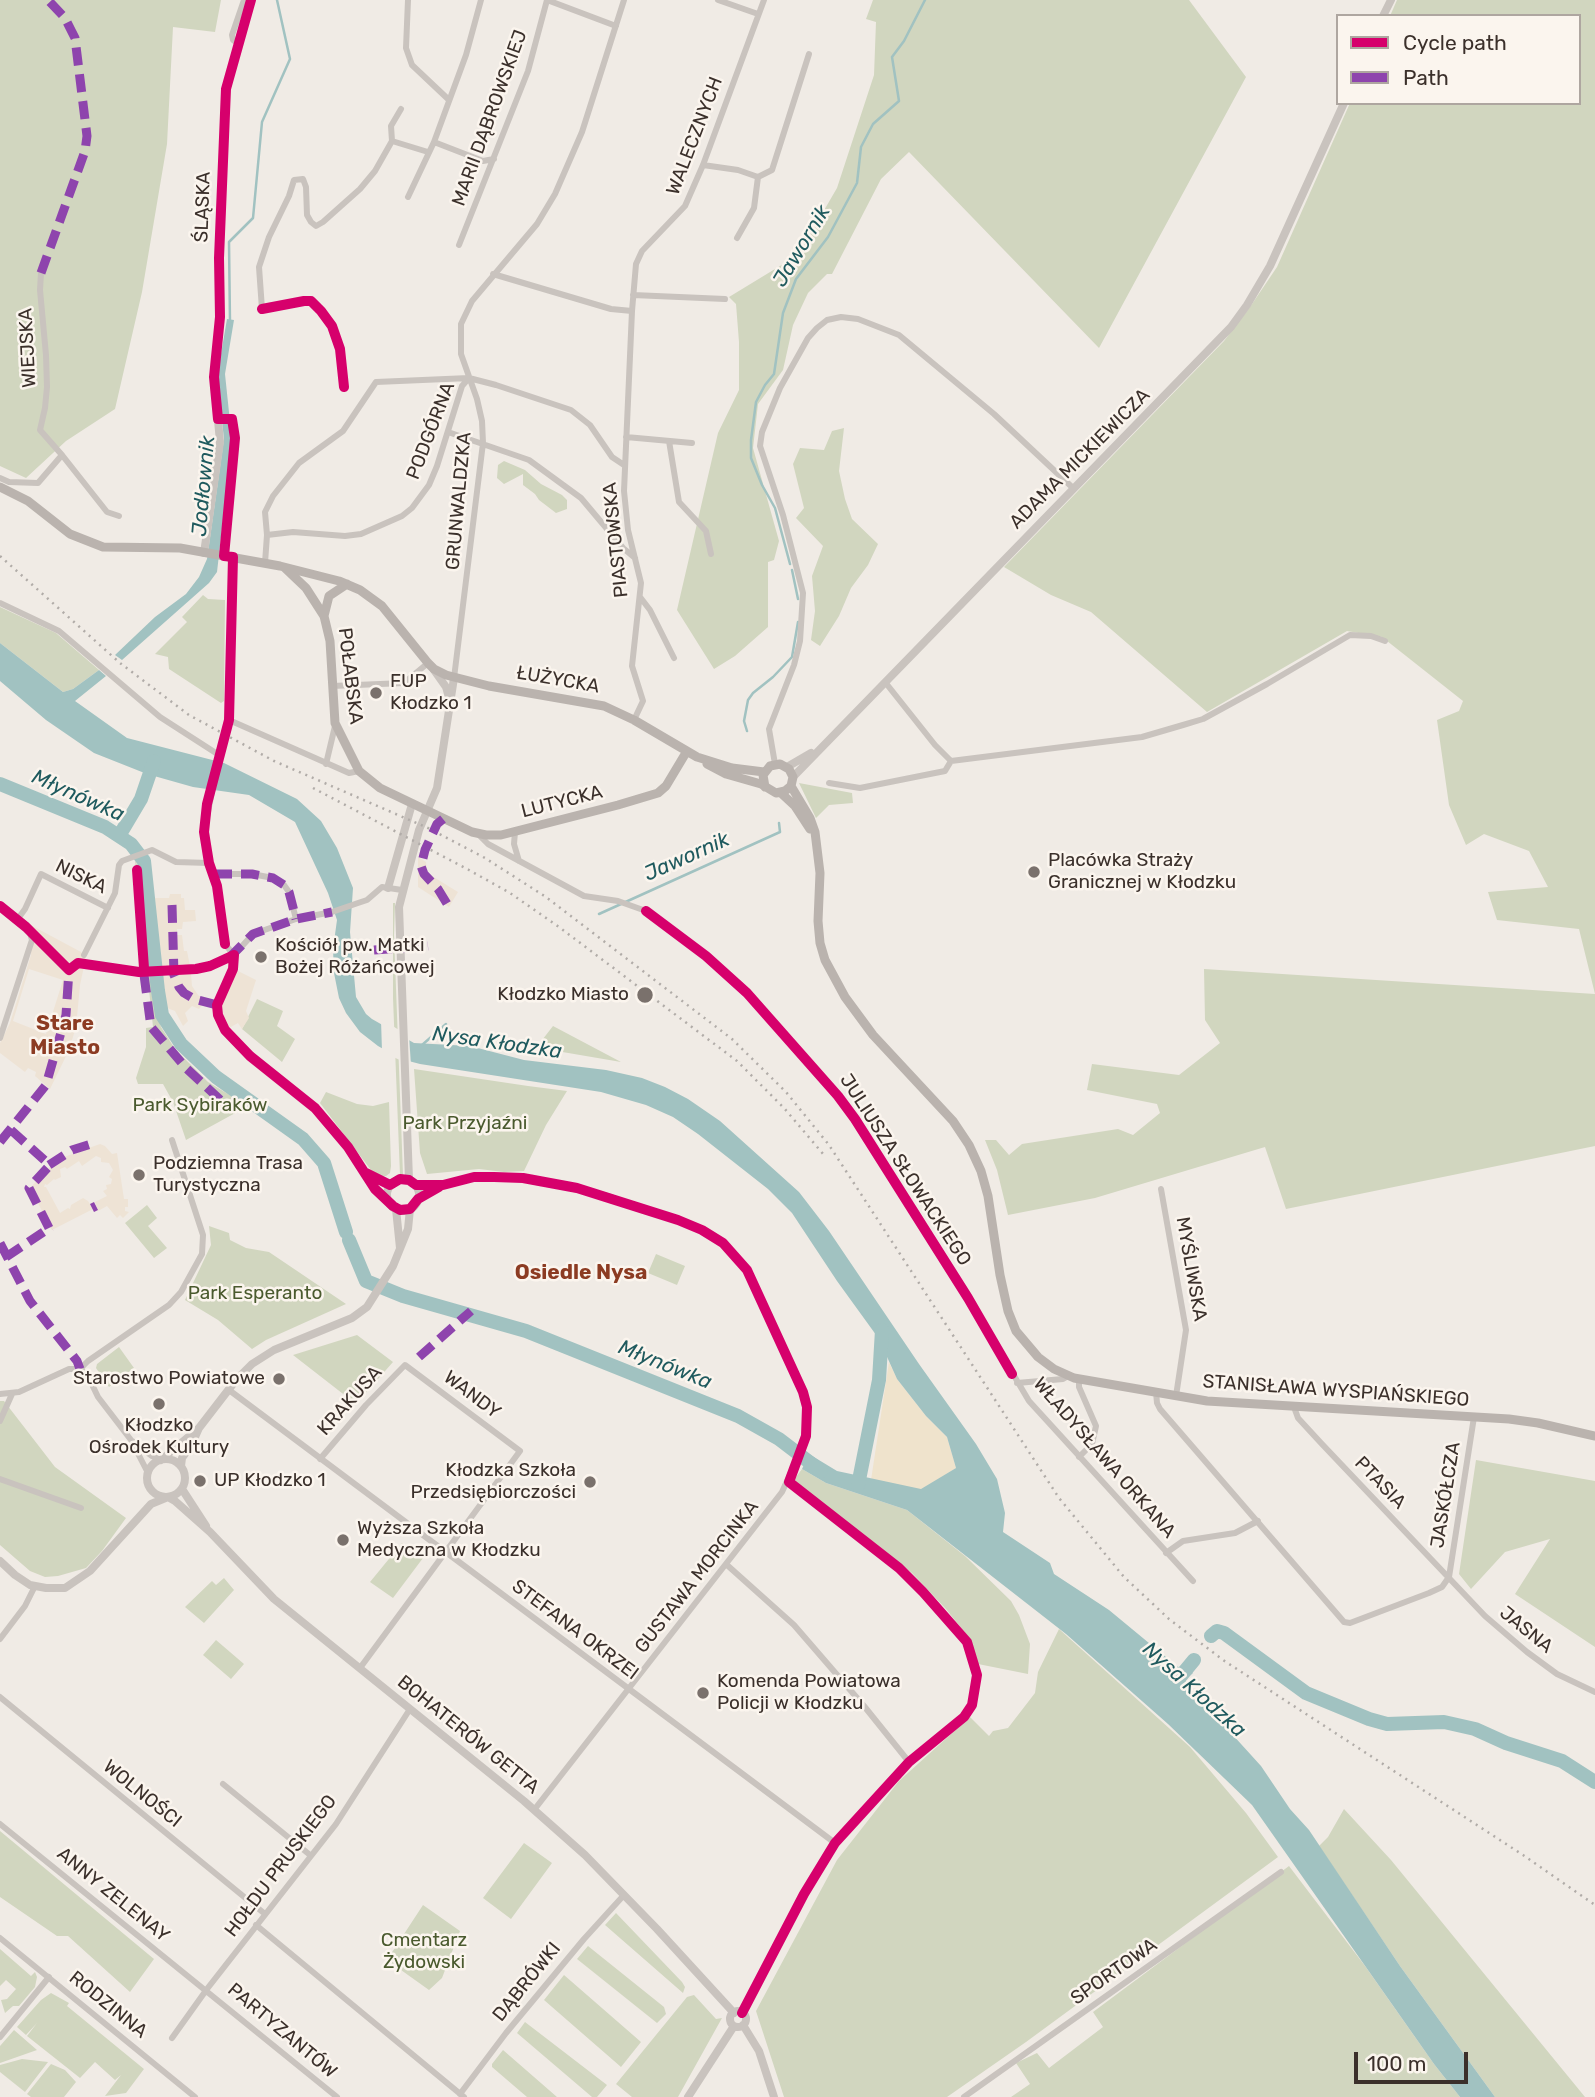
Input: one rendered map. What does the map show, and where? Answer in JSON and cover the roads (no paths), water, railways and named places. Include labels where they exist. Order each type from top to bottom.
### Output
[{"type":"main road","points":[[0,487],[28,501],[70,534],[96,545],[118,549],[172,547],[284,567],[347,584],[386,609],[431,666]]},
{"type":"main road","name":"POŁABSKA","points":[[284,567],[306,587],[324,616],[330,641],[335,726],[359,771],[372,783],[427,811]]},
{"type":"main road","points":[[324,616],[329,596],[347,584]]},
{"type":"main road","name":"ŁUŻYCKA","points":[[431,666],[454,678],[610,708],[697,757]]},
{"type":"main road","name":"LUTYCKA","points":[[427,811],[479,835],[515,832],[657,793],[666,786],[687,751]]},
{"type":"main road","points":[[697,757],[732,768],[764,772],[775,764],[787,767],[792,781],[780,793],[771,792],[765,787],[722,773],[697,757]]},
{"type":"main road","points":[[764,772],[765,787]]},
{"type":"main road","name":"STANISŁAWA WYSPIAŃSKIEGO","points":[[792,781],[810,818],[815,837],[821,873],[820,943],[830,971],[873,1035],[965,1138],[977,1160],[988,1196],[1004,1295],[1016,1331],[1038,1357],[1068,1376],[1079,1379],[1228,1404],[1474,1417],[1538,1423],[1595,1436]]},
{"type":"main road","name":"STANISŁAWA WYSPIAŃSKIEGO","points":[[780,793],[795,806],[815,837]]},
{"type":"street","points":[[239,44],[233,40],[232,35],[244,0]]},
{"type":"street","name":"ŚLĄSKA","points":[[206,553],[220,442],[214,377],[220,317],[219,258],[226,89],[251,0]]},
{"type":"street","points":[[408,0],[406,48],[412,65],[448,99]]},
{"type":"street","points":[[408,197],[434,142],[466,55],[481,0]]},
{"type":"street","points":[[547,0],[616,26]]},
{"type":"street","name":"MARII DĄBROWSKIEJ","points":[[459,245],[528,71],[547,0]]},
{"type":"street","name":"GRUNWALDZKA","points":[[412,1182],[398,921],[402,890],[419,831],[437,788],[454,678],[483,443],[482,421],[460,354],[461,324],[472,301],[537,223],[559,184],[582,132],[624,0]]},
{"type":"street","points":[[718,0],[758,14]]},
{"type":"street","name":"WALECZNYCH","points":[[632,311],[639,257],[682,212],[703,165],[764,0]]},
{"type":"street","points":[[703,165],[738,170],[758,177],[772,170],[809,54]]},
{"type":"street","name":"ADAMA MICKIEWICZA","points":[[792,781],[825,743],[1210,351],[1239,316],[1266,273],[1343,105]]},
{"type":"street","points":[[262,309],[259,267],[294,180],[303,179],[307,215],[311,222],[316,226],[323,222],[360,189],[375,171],[392,141],[391,126],[401,109]]},
{"type":"street","points":[[392,141],[428,152]]},
{"type":"street","points":[[434,142],[483,161],[494,159]]},
{"type":"street","points":[[737,238],[754,208],[758,177]]},
{"type":"street","name":"WIEJSKA","points":[[41,273],[47,387],[40,430],[107,512],[119,516]]},
{"type":"street","points":[[493,274],[611,309],[632,311]]},
{"type":"street","points":[[633,295],[725,299]]},
{"type":"street","name":"PIASTOWSKA","points":[[632,311],[624,465],[625,510],[640,583],[632,666],[643,701],[634,720]]},
{"type":"street","points":[[775,764],[769,729],[800,641],[803,593],[786,526],[760,446],[762,432],[779,388],[801,349],[817,328],[827,320],[841,317],[858,319],[899,335],[994,414],[1073,488]]},
{"type":"street","points":[[265,563],[265,512],[283,481],[299,463],[343,431],[376,382],[469,378],[571,410],[590,425],[612,457],[624,465]]},
{"type":"street","name":"PODGÓRNA","points":[[267,535],[361,534],[402,516],[421,498],[429,485],[462,386],[469,378]]},
{"type":"street","points":[[448,432],[529,460],[581,498],[623,548],[635,558]]},
{"type":"street","points":[[626,437],[692,443]]},
{"type":"street","points":[[669,441],[679,502],[706,531],[711,554]]},
{"type":"street","points":[[0,478],[9,482],[38,483],[62,455]]},
{"type":"street","points":[[226,730],[229,720],[233,558]]},
{"type":"street","points":[[640,597],[650,610],[674,658]]},
{"type":"street","points":[[0,603],[59,631],[160,717],[219,754],[207,804],[204,832],[225,944],[234,955]]},
{"type":"street","points":[[951,761],[1142,737],[1175,728],[1203,719],[1350,635],[1371,636],[1385,641]]},
{"type":"street","points":[[332,686],[404,683],[431,666],[446,687],[450,701]]},
{"type":"street","points":[[885,682],[934,745],[951,761]]},
{"type":"street","points":[[229,720],[326,764],[349,772],[359,771]]},
{"type":"street","points":[[326,764],[335,726]]},
{"type":"street","name":"ADAMA MICKIEWICZA","points":[[787,767],[825,743]]},
{"type":"street","points":[[830,783],[860,788],[873,786],[945,771],[951,761]]},
{"type":"street","points":[[388,888],[412,804]]},
{"type":"street","points":[[515,832],[514,844],[519,861]]},
{"type":"street","name":"JULIUSZA SŁOWACKIEGO","points":[[479,835],[488,844],[584,896],[618,901],[646,911],[706,956],[747,993],[838,1096],[968,1298],[1017,1383]]},
{"type":"street","points":[[83,955],[108,908],[117,886],[118,866],[122,861],[152,850],[176,862],[209,863]]},
{"type":"street","name":"NISKA","points":[[17,920],[41,874],[108,908]]},
{"type":"street","points":[[214,874],[251,874],[272,878],[284,885],[289,892],[296,919]]},
{"type":"street","points":[[400,1248],[396,1209],[375,1189],[366,1173],[315,1108],[240,1046],[225,1030],[218,1015],[217,1004],[233,969],[234,955],[253,934],[367,900],[382,887],[402,890]]},
{"type":"street","points":[[0,906],[30,933],[32,940],[0,1038]]},
{"type":"street","points":[[80,1369],[174,1300],[202,1254],[203,1235],[172,1140]]},
{"type":"street","points":[[366,1173],[390,1185]]},
{"type":"street","name":"GUSTAWA MORCINKA","points":[[443,1185],[474,1177],[513,1178],[577,1188],[702,1230],[723,1243],[747,1270],[803,1392],[807,1407],[802,1450],[789,1482],[534,1810]]},
{"type":"street","points":[[390,1185],[400,1179],[443,1185]]},
{"type":"street","points":[[412,1182],[418,1199]]},
{"type":"street","points":[[388,1200],[390,1185]]},
{"type":"street","points":[[0,1562],[21,1580],[35,1586],[65,1588],[80,1580],[148,1507],[182,1489],[186,1478],[181,1458],[229,1390],[261,1357],[352,1318],[372,1301],[388,1276],[408,1229],[410,1209],[418,1199],[443,1185]]},
{"type":"street","name":"MYŚLIWSKA","points":[[1161,1189],[1186,1330],[1176,1396]]},
{"type":"street","points":[[396,1209],[410,1209]]},
{"type":"street","name":"WANDY","points":[[405,1365],[520,1451],[446,1552]]},
{"type":"street","name":"KRAKUSA","points":[[320,1459],[405,1365]]},
{"type":"street","points":[[0,1394],[12,1394],[33,1387],[69,1369],[80,1369],[87,1374],[98,1397],[131,1440],[148,1473],[148,1507]]},
{"type":"street","points":[[1017,1383],[1063,1379],[1068,1376]]},
{"type":"street","points":[[1079,1379],[1079,1387],[1096,1426],[1093,1444],[1079,1457]]},
{"type":"street","name":"WŁADYSŁAWA ORKANA","points":[[1017,1383],[1029,1402],[1193,1581]]},
{"type":"street","name":"STEFANA OKRZEI","points":[[229,1390],[835,1843]]},
{"type":"street","points":[[1156,1392],[1160,1409],[1344,1622],[1350,1623],[1429,1593],[1442,1587],[1448,1577]]},
{"type":"street","points":[[0,1422],[12,1394]]},
{"type":"street","name":"PTASIA","points":[[1294,1407],[1298,1418],[1448,1577]]},
{"type":"street","name":"JASKÓŁCZA","points":[[1448,1577],[1474,1417]]},
{"type":"street","points":[[148,1473],[154,1464],[199,1429]]},
{"type":"street","points":[[131,1440],[152,1456],[161,1460],[173,1460],[181,1466]]},
{"type":"street","points":[[0,1479],[81,1508]]},
{"type":"street","points":[[774,2097],[759,2051],[731,2020],[738,2013],[835,1843],[909,1762],[955,1724],[972,1705],[978,1675],[967,1642],[923,1592],[899,1568],[789,1482]]},
{"type":"street","points":[[150,1488],[158,1495],[168,1497]]},
{"type":"street","points":[[182,1489],[209,1532]]},
{"type":"street","name":"BOHATERÓW GETTA","points":[[168,1497],[209,1532],[274,1599],[534,1810],[584,1855],[738,2013]]},
{"type":"street","name":"WŁADYSŁAWA ORKANA","points":[[1166,1553],[1183,1541],[1235,1533],[1258,1521]]},
{"type":"street","points":[[360,1668],[446,1552]]},
{"type":"street","points":[[727,1565],[794,1625],[909,1762]]},
{"type":"street","name":"JASNA","points":[[1448,1577],[1485,1616],[1527,1653],[1557,1674],[1595,1692]]},
{"type":"street","points":[[0,1639],[25,1606],[35,1586]]},
{"type":"street","name":"WOLNOŚCI","points":[[0,1697],[265,1914]]},
{"type":"street","name":"HOŁDU PRUSKIEGO","points":[[172,2038],[336,1824],[410,1709]]},
{"type":"street","points":[[223,1784],[310,1855]]},
{"type":"street","name":"ANNY ZELENAY","points":[[0,1824],[193,1981],[207,1989]]},
{"type":"street","name":"SPORTOWA","points":[[964,2097],[1281,1872]]},
{"type":"street","name":"DĄBRÓWKI","points":[[462,2096],[522,2014],[624,1895]]},
{"type":"street","points":[[256,1925],[462,2096]]},
{"type":"street","name":"RODZINNA","points":[[0,1938],[195,2097]]},
{"type":"street","points":[[0,2037],[49,1977]]},
{"type":"street","name":"PARTYZANTÓW","points":[[207,1989],[337,2097]]},
{"type":"street","points":[[688,2097],[738,2025],[746,2019],[738,2013]]},
{"type":"water","points":[[227,319],[234,320],[225,374],[232,441],[217,572],[209,583],[122,660],[115,655],[155,617],[186,594],[199,577],[207,559],[224,439],[217,377]]},
{"type":"water","points":[[0,643],[63,692],[73,689],[99,670],[106,676],[75,701],[127,738],[224,763],[297,799],[321,821],[337,848],[353,888],[350,932],[356,997],[372,1019],[414,1043],[470,1046],[524,1060],[606,1070],[642,1078],[665,1087],[720,1121],[799,1192],[829,1231],[976,1444],[997,1479],[1005,1513],[1003,1532],[1050,1563],[1054,1574],[1109,1610],[1178,1667],[1185,1666],[1193,1673],[1185,1680],[1192,1690],[1261,1766],[1290,1809],[1309,1830],[1400,1966],[1495,2097],[1460,2097],[1252,1805],[1168,1724],[1066,1634],[907,1510],[826,1483],[802,1469],[809,1454],[837,1471],[921,1489],[956,1468],[947,1437],[926,1416],[897,1379],[879,1339],[792,1213],[768,1189],[698,1134],[673,1117],[646,1105],[601,1092],[420,1064],[401,1059],[378,1046],[360,1032],[339,998],[333,949],[337,920],[328,893],[295,822],[249,795],[193,787],[147,774],[94,753],[46,720],[0,681]]},
{"type":"waterway","name":"Jodłownik","points":[[230,323],[229,242],[253,218],[262,122],[290,59],[277,0]]},
{"type":"waterway","name":"Jawornik","points":[[790,564],[775,508],[751,458],[756,402],[774,374],[783,313],[796,279],[828,237],[857,183],[861,147],[873,124],[899,101],[892,57],[904,41],[925,0]]},
{"type":"waterway","name":"Jawornik","points":[[792,570],[798,599]]},
{"type":"waterway","name":"Jawornik","points":[[747,731],[744,721],[748,700],[792,657],[798,622]]},
{"type":"waterway","points":[[119,836],[141,799],[154,761]]},
{"type":"waterway","name":"Młynówka","points":[[0,784],[105,827],[131,844],[144,861],[162,1015],[181,1044],[216,1077],[303,1139],[324,1163],[346,1232]]},
{"type":"waterway","name":"Jawornik","points":[[599,914],[780,832],[779,823]]},
{"type":"waterway","name":"Jawornik","points":[[422,1045],[446,1024]]},
{"type":"waterway","name":"Młynówka","points":[[349,1240],[366,1281],[403,1296],[526,1331],[738,1416],[779,1439],[821,1471]]},
{"type":"waterway","name":"Nysa Kłodzka","points":[[858,1485],[879,1380],[882,1330]]},
{"type":"waterway","points":[[1211,1636],[1217,1631],[1224,1633],[1306,1693],[1369,1719],[1387,1724],[1444,1722],[1475,1729],[1506,1743],[1562,1761],[1595,1782]]},
{"type":"waterway","points":[[1175,1683],[1194,1660]]},
{"type":"tunnel","points":[[221,747],[226,730]]},
{"type":"railway","points":[[0,556],[120,663],[189,715],[274,761],[428,828],[485,858],[546,897],[732,1039],[786,1092],[829,1145],[1059,1498],[1124,1577],[1169,1619],[1223,1660],[1523,1855],[1595,1905]]},
{"type":"railway","points":[[313,788],[510,893],[559,927],[737,1061],[784,1108],[824,1155]]},
{"type":"place","name":"FUP Kłodzko 1","points":[[376,693]]},
{"type":"place","name":"Placówka Straży Granicznej w Kłodzku","points":[[1034,872]]},
{"type":"place","name":"Kościół pw. Matki Bożej Różańcowej","points":[[261,957]]},
{"type":"place","name":"Kłodzko Miasto","points":[[645,995]]},
{"type":"place","name":"Podziemna Trasa Turystyczna","points":[[139,1175]]},
{"type":"place","name":"Starostwo Powiatowe","points":[[279,1379]]},
{"type":"place","name":"Kłodzko Ośrodek Kultury","points":[[159,1404]]},
{"type":"place","name":"UP Kłodzko 1","points":[[200,1481]]},
{"type":"place","name":"Kłodzka Szkoła Przedsiębiorczości","points":[[590,1482]]},
{"type":"place","name":"Wyższa Szkoła Medyczna w Kłodzku","points":[[343,1540]]},
{"type":"place","name":"Komenda Powiatowa Policji w Kłodzku","points":[[703,1693]]},
{"type":"district","name":"Stare Miasto","points":[[65,1036]]},
{"type":"district","name":"Osiedle Nysa","points":[[581,1273]]},
{"type":"park label","name":"Park Sybiraków","points":[[200,1106]]},
{"type":"park label","name":"Park Przyjaźni","points":[[465,1124]]},
{"type":"park label","name":"Park Esperanto","points":[[255,1294]]},
{"type":"park label","name":"Cmentarz Żydowski","points":[[424,1952]]}]
